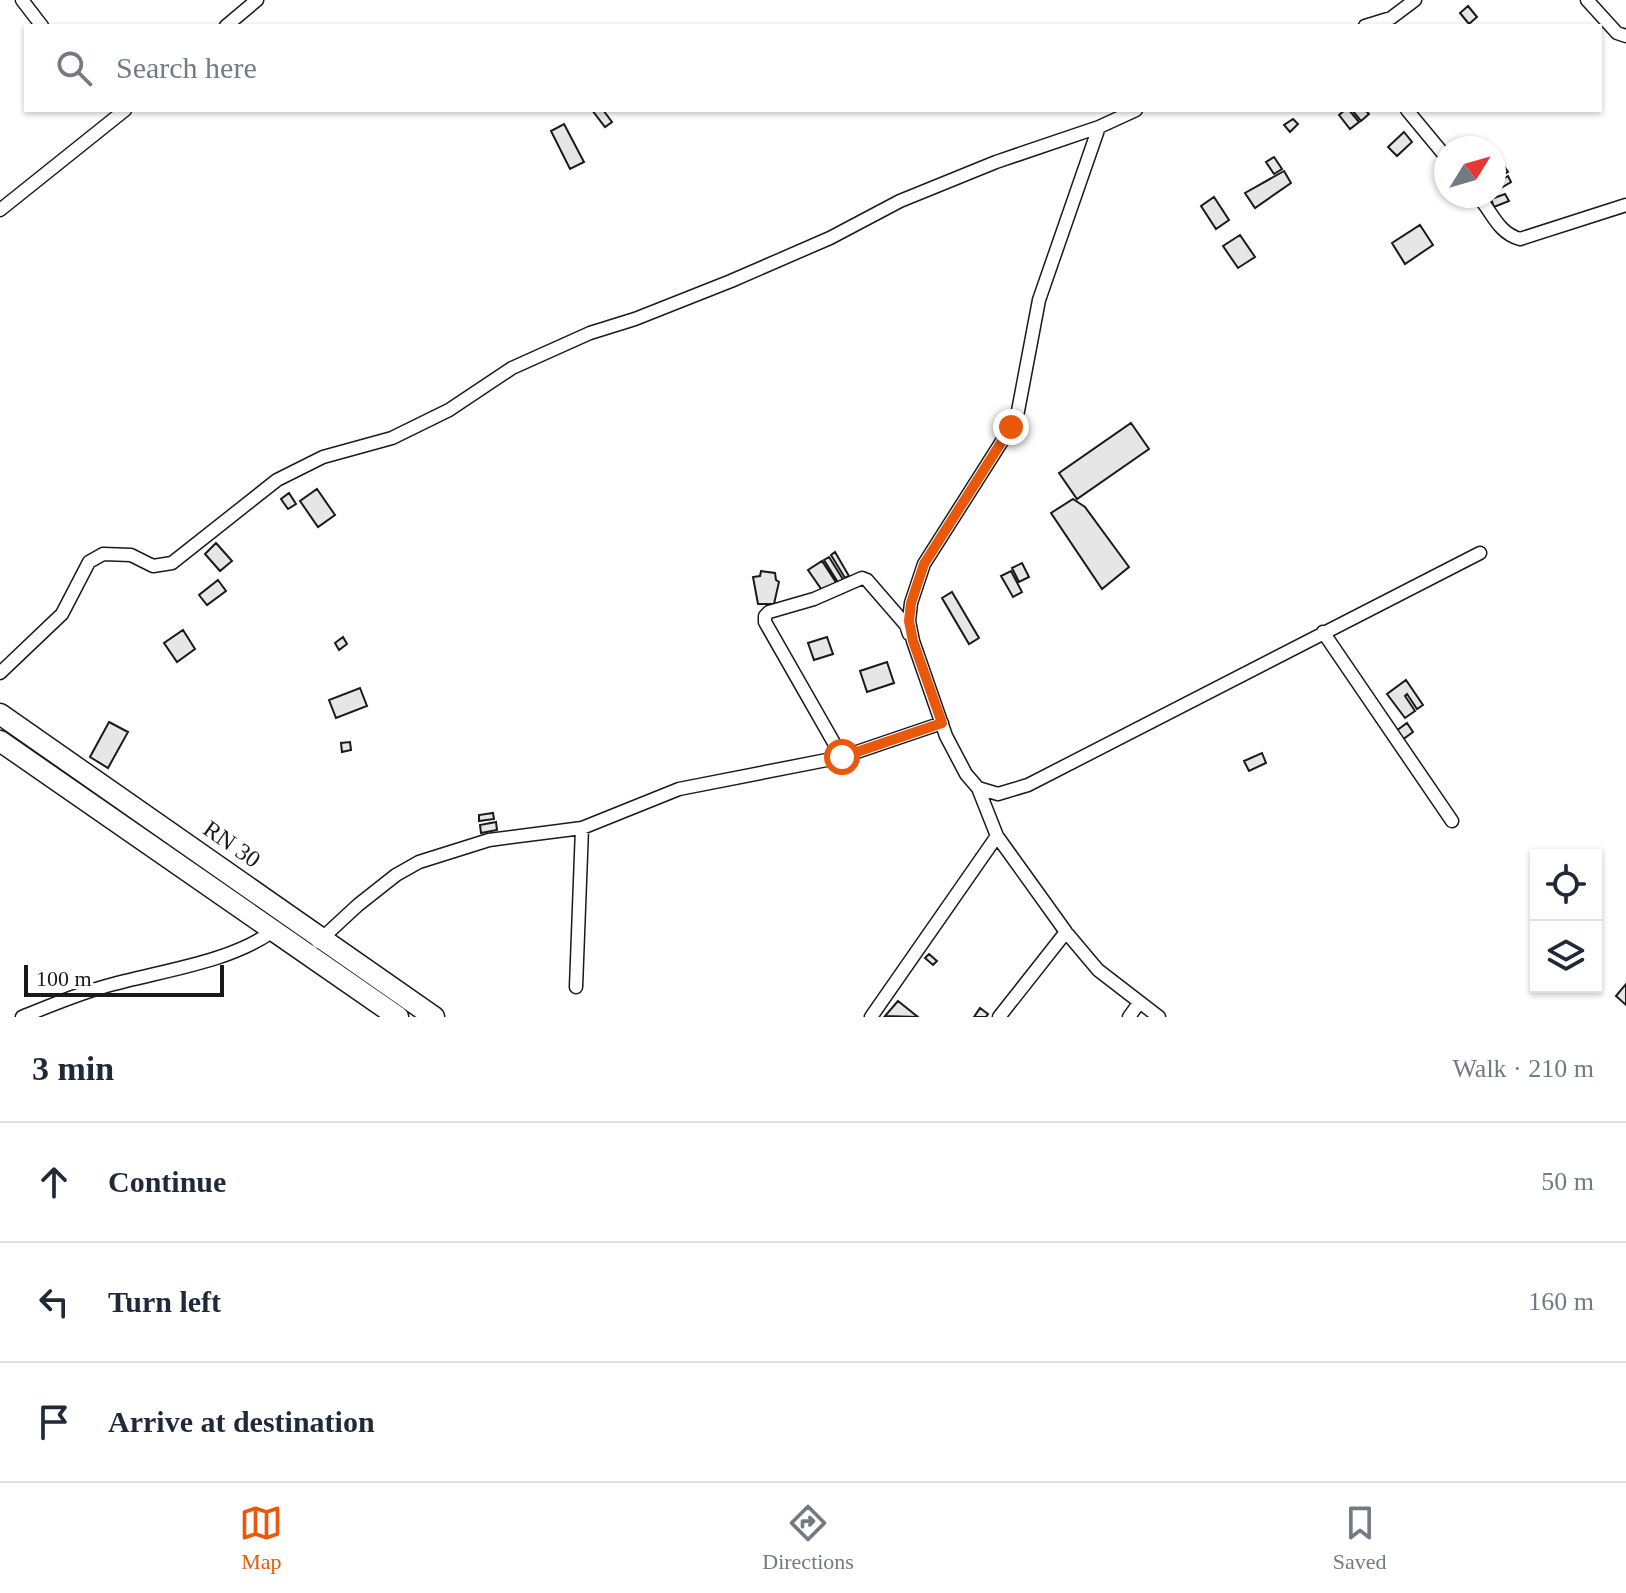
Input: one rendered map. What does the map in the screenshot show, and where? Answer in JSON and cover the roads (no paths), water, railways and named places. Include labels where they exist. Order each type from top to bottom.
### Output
[{"type":"main road","name":"RN 30","points":[[0,714],[314,946],[398,1017]]},
{"type":"main road","name":"RN 30","points":[[0,741],[273,931],[314,946],[434,1017]]},
{"type":"street","points":[[22,0],[40,24]]},
{"type":"street","points":[[228,24],[257,0]]},
{"type":"street","points":[[1372,24],[1391,18],[1415,0]]},
{"type":"street","points":[[1587,0],[1617,33],[1626,36]]},
{"type":"street","points":[[0,673],[62,614],[89,562],[103,554],[131,555],[153,566],[172,563],[277,480],[323,457],[392,438],[449,410],[512,368],[590,333],[635,319],[731,281],[830,238],[900,201],[1132,112]]},
{"type":"street","points":[[1409,112],[1434,143]]},
{"type":"street","points":[[0,210],[116,113]]},
{"type":"street","points":[[913,641],[909,621],[911,603],[924,564],[1018,411],[1039,300],[1099,127]]},
{"type":"street","points":[[1486,208],[1500,228],[1509,236],[1520,239],[1626,205]]},
{"type":"street","points":[[978,788],[998,794],[1028,785],[1480,553]]},
{"type":"street","points":[[842,757],[765,622],[765,616],[862,578],[906,625],[942,723],[966,774],[978,788],[997,836],[1066,932],[1098,970],[1159,1017]]},
{"type":"street","points":[[1323,632],[1452,821]]},
{"type":"street","points":[[314,946],[368,897],[419,862],[489,840],[582,828],[679,789],[842,757],[942,723]]},
{"type":"street","points":[[576,987],[582,828]]},
{"type":"street","points":[[871,1017],[997,836]]},
{"type":"street","points":[[22,1017],[103,986],[181,967],[256,943],[273,931]]},
{"type":"street","points":[[999,1017],[1066,932]]},
{"type":"street","points":[[1129,1017],[1139,1003]]}]
